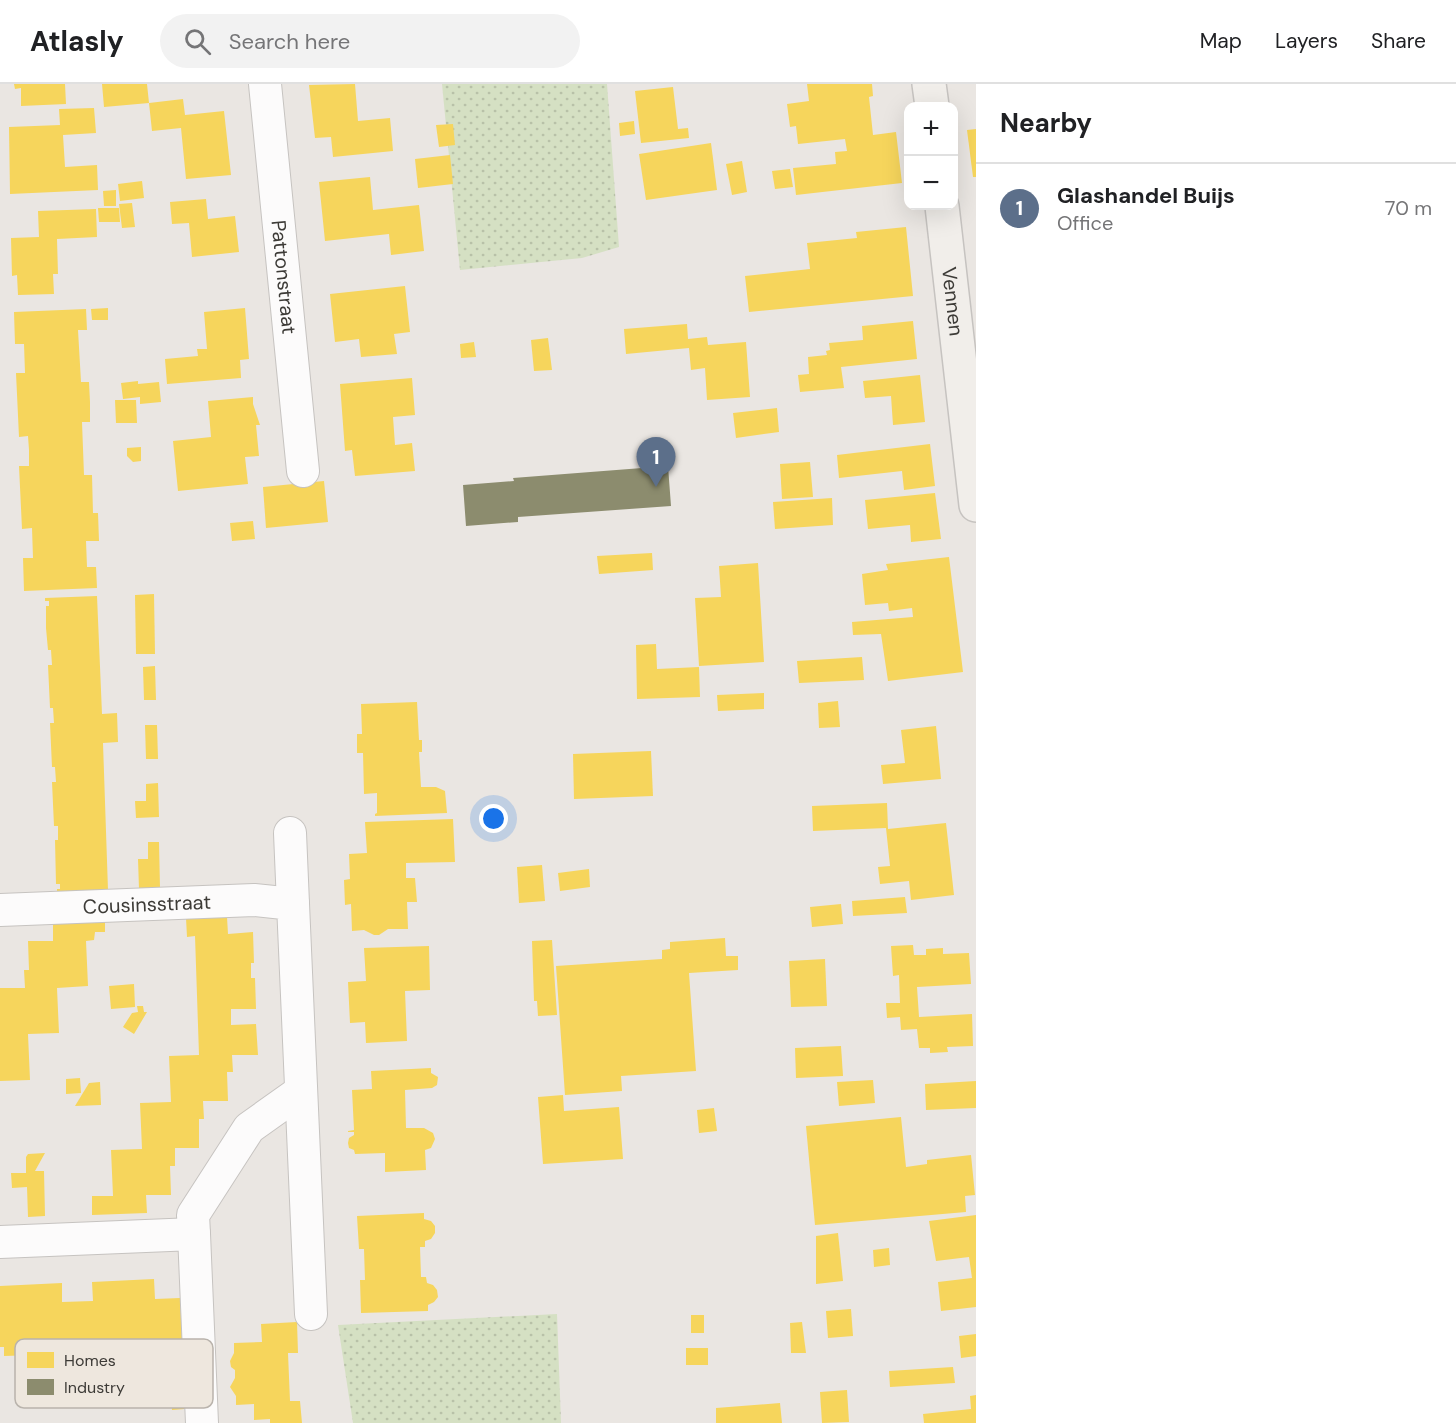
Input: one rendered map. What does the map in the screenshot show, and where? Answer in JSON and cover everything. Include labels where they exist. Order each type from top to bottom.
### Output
[{"type":"street","name":"Pattonstraat","points":[[265,84],[303,471]]},
{"type":"street","points":[[930,84],[932,102]]},
{"type":"street","name":"Vennen","points":[[942,210],[976,505]]},
{"type":"street","points":[[290,833],[311,1314]]},
{"type":"street","name":"Cousinsstraat","points":[[0,910],[254,900],[293,904]]},
{"type":"street","points":[[198,1339],[193,1215],[249,1128],[301,1091]]},
{"type":"street","points":[[0,1242],[194,1234]]},
{"type":"street","points":[[201,1408],[202,1423]]},
{"type":"green space","points":[[442,84],[607,84],[619,247],[582,258],[460,270]]},
{"type":"green space","points":[[557,1314],[561,1423],[353,1423],[338,1325]]},
{"type":"building: Homes","points":[[14,84],[65,84],[66,104],[21,106],[21,88],[15,89]]},
{"type":"building: Homes","points":[[102,84],[147,84],[149,103],[104,107]]},
{"type":"building: Homes","points":[[355,84],[358,121],[390,118],[393,151],[333,157],[331,137],[315,138],[309,85]]},
{"type":"building: Homes","points":[[807,84],[872,84],[873,96],[869,97],[873,135],[896,132],[902,183],[796,195],[793,168],[836,164],[835,152],[847,151],[845,139],[798,144],[796,126],[790,127],[787,104],[809,101]]},
{"type":"building: Homes","points":[[673,87],[678,129],[688,128],[689,138],[641,143],[635,91]]},
{"type":"building: Homes","points":[[183,99],[185,115],[224,111],[231,175],[186,179],[181,128],[152,131],[149,103]]},
{"type":"building: Homes","points":[[94,108],[96,133],[63,135],[65,167],[97,165],[98,190],[10,194],[9,127],[60,125],[59,109]]},
{"type":"building: Homes","points":[[634,121],[635,134],[620,136],[619,123]]},
{"type":"building: Homes","points":[[453,124],[455,145],[439,147],[436,125]]},
{"type":"building: Homes","points":[[976,129],[976,177],[973,177],[967,130]]},
{"type":"building: Homes","points":[[711,143],[717,190],[646,200],[639,154]]},
{"type":"building: Homes","points":[[450,155],[453,184],[418,188],[415,159]]},
{"type":"building: Homes","points":[[742,161],[747,192],[732,195],[726,164]]},
{"type":"building: Homes","points":[[790,169],[793,187],[775,189],[772,171]]},
{"type":"building: Homes","points":[[370,177],[373,210],[419,205],[424,251],[391,255],[389,234],[325,241],[319,182]]},
{"type":"building: Homes","points":[[142,181],[144,198],[120,201],[118,184]]},
{"type":"building: Homes","points":[[116,190],[116,206],[104,206],[103,191]]},
{"type":"building: Homes","points":[[206,199],[208,219],[235,216],[239,252],[192,257],[189,223],[172,224],[170,202]]},
{"type":"building: Homes","points":[[132,203],[135,227],[122,228],[119,204]]},
{"type":"building: Homes","points":[[98,208],[119,208],[120,222],[99,222]]},
{"type":"building: Homes","points":[[96,209],[97,237],[57,239],[58,274],[53,274],[54,294],[18,295],[17,275],[12,276],[11,238],[39,237],[38,211]]},
{"type":"building: Homes","points":[[906,227],[913,296],[749,312],[745,276],[810,269],[807,243],[857,238],[856,232]]},
{"type":"building: Homes","points":[[405,286],[410,332],[394,334],[397,354],[361,357],[359,339],[335,342],[330,294]]},
{"type":"building: Homes","points":[[108,308],[108,320],[92,320],[91,309]]},
{"type":"building: Homes","points":[[245,308],[249,359],[240,360],[241,378],[167,384],[165,359],[198,356],[197,349],[207,349],[204,312]]},
{"type":"building: Homes","points":[[86,309],[87,330],[78,330],[81,382],[89,382],[90,402],[90,422],[82,422],[84,475],[92,475],[93,513],[98,513],[99,541],[86,541],[87,567],[96,567],[97,588],[24,591],[23,558],[33,558],[32,528],[22,529],[19,466],[29,466],[29,450],[28,436],[19,437],[16,373],[25,373],[24,344],[15,344],[14,312]]},
{"type":"building: Homes","points":[[913,321],[917,359],[841,367],[844,388],[800,392],[798,375],[809,374],[808,357],[827,355],[826,351],[830,350],[829,343],[863,340],[862,326]]},
{"type":"building: Homes","points":[[687,324],[688,339],[707,337],[708,345],[746,342],[750,397],[707,400],[705,368],[691,370],[689,348],[626,354],[624,329]]},
{"type":"building: Homes","points":[[548,338],[552,370],[534,371],[531,340]]},
{"type":"building: Homes","points":[[474,342],[476,357],[461,358],[460,344]]},
{"type":"building: Homes","points":[[920,375],[925,422],[893,425],[891,396],[865,398],[863,381]]},
{"type":"building: Homes","points":[[412,378],[415,415],[393,417],[395,445],[412,443],[415,471],[355,476],[352,450],[345,451],[340,384]]},
{"type":"building: Homes","points":[[138,381],[138,384],[159,382],[161,402],[140,404],[140,397],[123,399],[121,383]]},
{"type":"building: Homes","points":[[253,397],[260,425],[256,425],[259,456],[245,457],[248,484],[178,491],[173,441],[211,437],[208,401]]},
{"type":"building: Homes","points":[[115,400],[136,400],[137,423],[116,423]]},
{"type":"building: Homes","points":[[777,408],[779,432],[736,438],[733,413]]},
{"type":"building: Homes","points":[[930,444],[935,486],[904,490],[902,471],[839,478],[837,455]]},
{"type":"building: Homes","points":[[141,447],[141,461],[133,462],[127,456],[127,448]]},
{"type":"building: Homes","points":[[810,462],[813,497],[782,499],[780,464]]},
{"type":"building: Homes","points":[[324,481],[328,522],[266,528],[263,487]]},
{"type":"building: Homes","points":[[935,493],[941,539],[911,542],[910,525],[868,529],[865,500]]},
{"type":"building: Homes","points":[[832,498],[833,525],[775,529],[773,502]]},
{"type":"building: Homes","points":[[253,521],[255,539],[232,541],[230,523]]},
{"type":"building: Homes","points":[[652,553],[653,570],[599,574],[597,556]]},
{"type":"building: Homes","points":[[949,557],[963,672],[888,681],[881,634],[853,635],[852,622],[913,617],[912,608],[889,611],[888,603],[865,605],[862,574],[888,570],[886,564]]},
{"type":"building: Homes","points":[[758,563],[764,662],[699,666],[695,598],[721,597],[719,566]]},
{"type":"building: Homes","points":[[154,594],[155,654],[136,654],[135,595]]},
{"type":"building: Homes","points":[[97,596],[102,714],[117,713],[118,742],[103,743],[108,890],[57,892],[57,889],[60,889],[60,884],[56,884],[55,840],[58,840],[58,826],[54,826],[52,782],[56,782],[55,767],[52,767],[50,723],[54,723],[53,708],[50,708],[48,665],[52,665],[46,628],[46,606],[49,606],[49,601],[45,601],[45,598]]},
{"type":"building: Homes","points":[[656,644],[657,669],[699,667],[700,697],[637,699],[636,645]]},
{"type":"building: Homes","points":[[862,657],[864,680],[799,683],[797,661]]},
{"type":"building: Homes","points":[[155,666],[156,700],[144,700],[143,667]]},
{"type":"building: Homes","points":[[764,693],[764,709],[718,711],[717,695]]},
{"type":"building: Homes","points":[[838,701],[840,727],[819,728],[818,703]]},
{"type":"building: Homes","points":[[417,702],[419,740],[422,740],[422,752],[419,752],[421,787],[436,787],[445,791],[447,813],[375,816],[377,793],[364,794],[363,753],[357,753],[357,734],[362,734],[361,704]]},
{"type":"building: Homes","points":[[145,725],[157,725],[158,759],[146,759]]},
{"type":"building: Homes","points":[[936,726],[941,779],[883,784],[881,765],[905,763],[901,730]]},
{"type":"building: Homes","points":[[651,751],[653,796],[574,799],[573,754]]},
{"type":"building: Homes","points":[[158,783],[159,817],[136,818],[135,801],[146,801],[146,784]]},
{"type":"building: Homes","points":[[887,803],[888,829],[946,823],[954,895],[911,900],[909,881],[880,884],[878,867],[890,866],[886,828],[813,831],[812,806]]},
{"type":"building: Homes","points":[[453,819],[455,862],[406,863],[406,878],[415,878],[417,902],[407,902],[408,929],[388,929],[379,935],[364,930],[352,931],[351,904],[345,905],[344,880],[350,879],[349,854],[367,853],[365,822]]},
{"type":"building: Homes","points":[[148,842],[159,842],[160,888],[139,889],[138,859],[148,859]]},
{"type":"building: Homes","points":[[542,865],[545,901],[519,903],[517,867]]},
{"type":"building: Homes","points":[[589,869],[590,887],[560,891],[558,873]]},
{"type":"building: Homes","points":[[905,897],[907,913],[853,916],[852,901]]},
{"type":"building: Homes","points":[[841,904],[843,924],[812,927],[810,907]]},
{"type":"building: Homes","points":[[227,917],[228,934],[253,932],[254,963],[251,963],[251,978],[255,978],[256,1009],[231,1009],[231,1025],[256,1024],[258,1055],[232,1055],[233,1072],[227,1072],[228,1101],[203,1101],[204,1119],[199,1119],[199,1148],[175,1148],[175,1166],[170,1166],[171,1195],[146,1195],[147,1213],[92,1215],[92,1196],[113,1196],[111,1150],[142,1149],[140,1103],[171,1102],[169,1056],[199,1055],[195,936],[187,937],[186,918]]},
{"type":"building: Homes","points":[[105,922],[105,932],[95,932],[94,940],[86,941],[88,986],[57,988],[59,1033],[28,1034],[30,1080],[0,1081],[0,988],[25,988],[24,970],[29,970],[28,941],[53,941],[53,924]]},
{"type":"building: Homes","points":[[725,938],[726,956],[738,956],[738,970],[689,973],[696,1071],[621,1076],[622,1091],[565,1095],[556,966],[662,959],[662,950],[670,949],[670,942]]},
{"type":"building: Homes","points":[[552,940],[557,1015],[538,1016],[537,1001],[534,1001],[532,941]]},
{"type":"building: Homes","points":[[913,945],[914,955],[926,955],[926,949],[943,948],[943,954],[969,953],[971,984],[917,987],[919,1017],[972,1014],[973,1046],[947,1047],[948,1052],[930,1053],[930,1048],[919,1048],[917,1029],[901,1030],[900,1017],[887,1018],[886,1003],[900,1003],[899,975],[893,976],[891,946]]},
{"type":"building: Homes","points":[[429,946],[430,990],[405,991],[407,1041],[366,1043],[365,1022],[350,1023],[348,982],[366,981],[364,948]]},
{"type":"building: Homes","points":[[825,959],[827,1006],[791,1007],[789,961]]},
{"type":"building: Homes","points":[[134,984],[135,1007],[111,1009],[109,986]]},
{"type":"building: Homes","points":[[137,1006],[143,1006],[144,1012],[147,1012],[134,1034],[123,1027],[132,1013],[138,1012]]},
{"type":"building: Homes","points":[[841,1046],[843,1076],[796,1078],[795,1048]]},
{"type":"building: Homes","points":[[431,1068],[431,1073],[438,1077],[437,1085],[432,1088],[405,1090],[406,1128],[424,1128],[433,1133],[435,1139],[431,1148],[425,1150],[426,1170],[385,1172],[385,1153],[355,1154],[354,1150],[349,1148],[348,1143],[349,1138],[354,1135],[354,1132],[348,1132],[354,1130],[352,1090],[372,1089],[371,1071]]},
{"type":"building: Homes","points":[[80,1078],[81,1093],[66,1094],[66,1079]]},
{"type":"building: Homes","points":[[873,1080],[875,1103],[839,1106],[837,1082]]},
{"type":"building: Homes","points":[[976,1081],[976,1108],[926,1110],[925,1084]]},
{"type":"building: Homes","points":[[100,1082],[101,1105],[75,1106],[89,1083]]},
{"type":"building: Homes","points":[[563,1095],[564,1111],[619,1107],[623,1159],[543,1164],[538,1097]]},
{"type":"building: Homes","points":[[714,1108],[717,1131],[699,1133],[697,1110]]},
{"type":"building: Homes","points":[[901,1117],[906,1167],[927,1164],[927,1160],[971,1155],[975,1195],[965,1196],[966,1212],[815,1225],[806,1126]]},
{"type":"building: Homes","points":[[45,1153],[35,1171],[44,1171],[45,1216],[28,1217],[27,1187],[12,1188],[11,1173],[26,1173],[28,1154]]},
{"type":"building: Homes","points":[[424,1213],[424,1219],[431,1221],[435,1226],[435,1233],[431,1239],[425,1241],[425,1247],[420,1247],[421,1277],[426,1277],[427,1283],[433,1285],[438,1297],[428,1305],[428,1311],[361,1313],[360,1280],[365,1280],[364,1249],[359,1249],[357,1216]]},
{"type":"building: Homes","points":[[976,1215],[976,1307],[941,1311],[938,1282],[972,1278],[969,1257],[936,1261],[929,1221]]},
{"type":"building: Homes","points":[[838,1233],[843,1281],[816,1284],[816,1236]]},
{"type":"building: Homes","points":[[889,1248],[890,1265],[874,1267],[873,1250]]},
{"type":"building: Homes","points":[[154,1279],[155,1299],[180,1298],[182,1339],[15,1339],[15,1356],[4,1356],[4,1347],[0,1347],[0,1286],[62,1283],[62,1302],[93,1301],[92,1282]]},
{"type":"building: Homes","points":[[851,1309],[853,1336],[828,1338],[826,1311]]},
{"type":"building: Homes","points":[[691,1315],[704,1315],[704,1333],[691,1333]]},
{"type":"building: Homes","points":[[297,1322],[298,1353],[288,1353],[290,1401],[300,1401],[302,1423],[270,1423],[270,1419],[254,1420],[254,1404],[236,1405],[236,1396],[230,1387],[235,1378],[235,1370],[231,1367],[230,1361],[234,1353],[234,1343],[262,1342],[261,1324]]},
{"type":"building: Homes","points":[[802,1322],[806,1353],[791,1353],[790,1323]]},
{"type":"building: Homes","points":[[976,1334],[976,1356],[961,1358],[959,1336]]},
{"type":"building: Homes","points":[[686,1348],[708,1348],[708,1365],[686,1365]]},
{"type":"building: Homes","points":[[953,1367],[955,1383],[890,1387],[889,1371]]},
{"type":"building: Homes","points":[[847,1390],[849,1422],[822,1423],[820,1392]]},
{"type":"building: Homes","points":[[976,1395],[976,1423],[924,1423],[923,1414],[971,1409],[970,1396]]},
{"type":"building: Homes","points":[[780,1403],[782,1423],[716,1423],[716,1408]]},
{"type":"building: Industry","points":[[668,466],[671,506],[518,517],[518,522],[466,526],[463,485],[514,481],[513,478]]},
{"type":"place","name":"Glashandel Buijs","points":[[656,487]]}]
